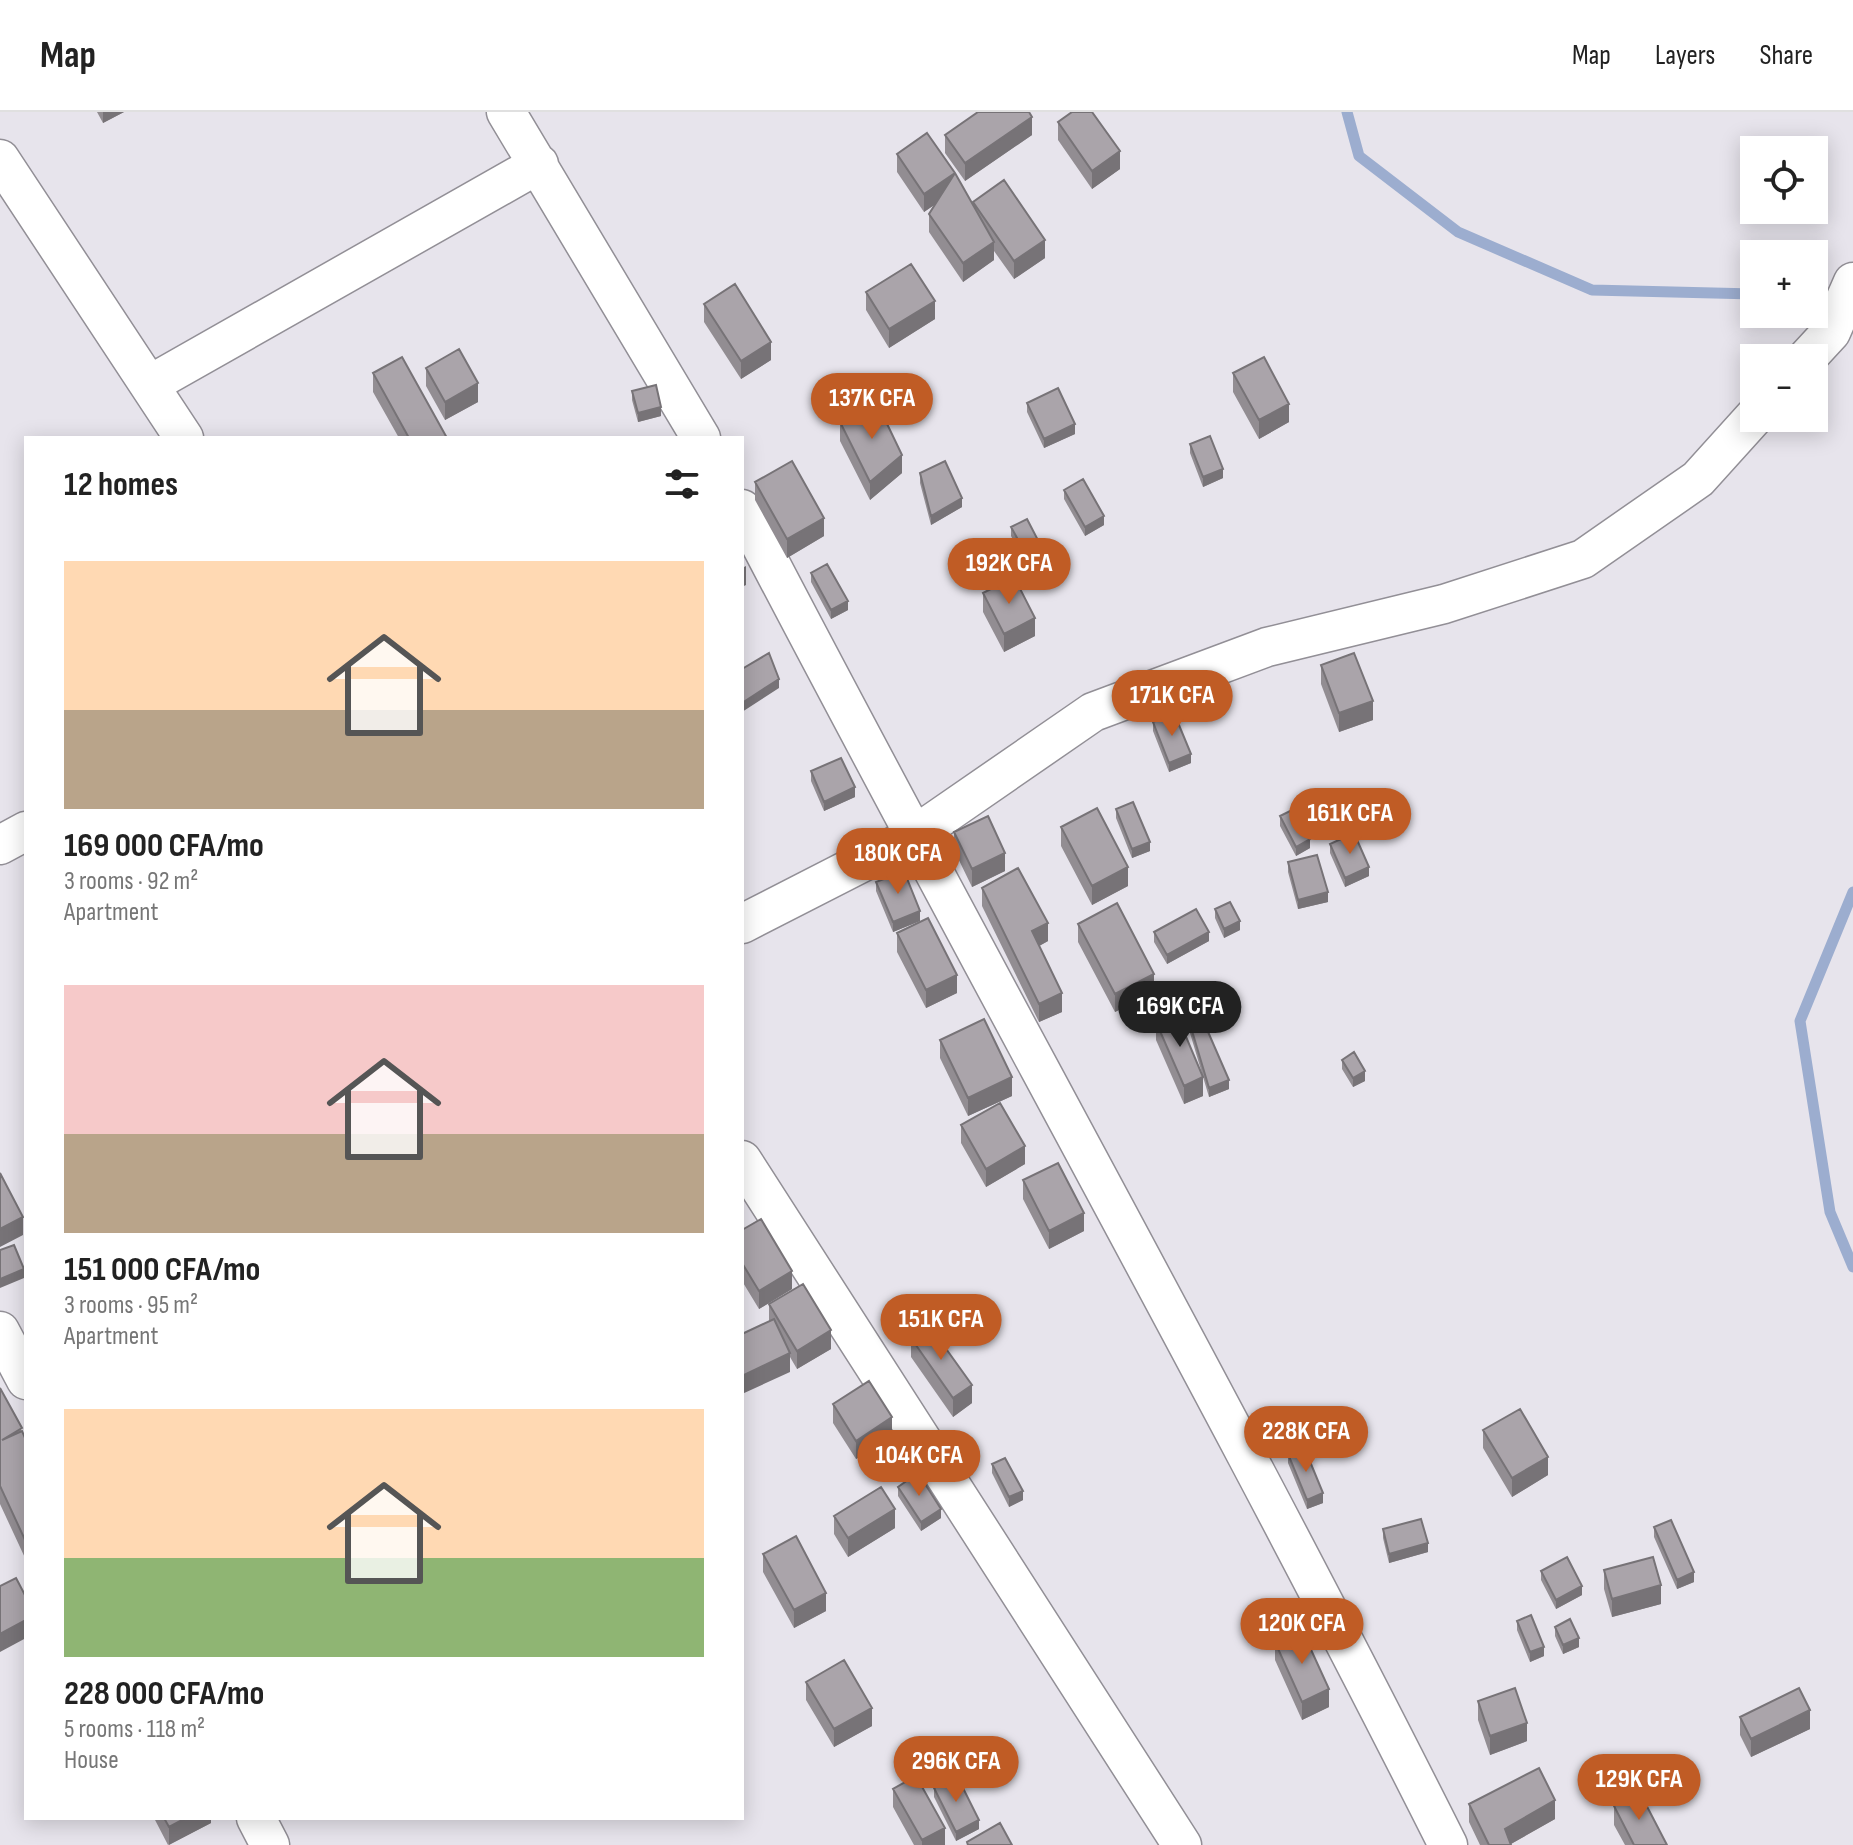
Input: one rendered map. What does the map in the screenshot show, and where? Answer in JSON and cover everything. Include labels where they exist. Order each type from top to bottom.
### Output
[{"type":"street","points":[[506,112],[700,436]]},
{"type":"street","points":[[0,159],[183,436]]},
{"type":"street","points":[[149,385],[539,164]]},
{"type":"street","points":[[1820,344],[1831,332],[1853,282]]},
{"type":"street","points":[[744,923],[912,837],[1093,712],[1267,647],[1444,604],[1583,559],[1698,479],[1740,432]]},
{"type":"street","points":[[744,513],[912,837],[1309,1567],[1448,1845]]},
{"type":"street","points":[[0,845],[24,832]]},
{"type":"street","points":[[744,1163],[1182,1845]]},
{"type":"street","points":[[24,1315],[0,1329],[24,1376]]},
{"type":"street","points":[[257,1820],[270,1845]]},
{"type":"building","points":[[978,112],[1029,112],[1032,117],[965,163],[945,135]]},
{"type":"building","points":[[1072,112],[1092,112],[1120,151],[1092,171],[1058,122]]},
{"type":"building","points":[[927,133],[955,173],[924,194],[897,154]]},
{"type":"building","points":[[955,173],[994,242],[963,263],[929,214]]},
{"type":"building","points":[[1004,180],[1045,240],[1014,261],[973,202]]},
{"type":"building","points":[[911,264],[935,301],[889,329],[866,292]]},
{"type":"building","points":[[735,284],[771,342],[741,361],[704,304]]},
{"type":"building","points":[[459,349],[478,383],[445,402],[426,368]]},
{"type":"building","points":[[402,357],[446,436],[408,436],[373,373]]},
{"type":"building","points":[[1264,357],[1289,404],[1259,420],[1233,373]]},
{"type":"building","points":[[656,385],[661,407],[638,413],[632,391]]},
{"type":"building","points":[[1058,388],[1075,424],[1044,439],[1027,403]]},
{"type":"building","points":[[877,403],[902,455],[870,482],[840,422]]},
{"type":"building","points":[[1210,436],[1223,469],[1203,477],[1190,444]]},
{"type":"building","points":[[792,461],[824,518],[787,539],[755,482]]},
{"type":"building","points":[[945,461],[962,498],[931,516],[920,473]]},
{"type":"building","points":[[1083,479],[1104,516],[1085,527],[1064,490]]},
{"type":"building","points":[[1027,519],[1041,546],[1026,554],[1011,527]]},
{"type":"building","points":[[827,564],[848,601],[831,610],[811,573]]},
{"type":"building","points":[[1014,577],[1035,618],[1004,634],[983,593]]},
{"type":"building","points":[[769,653],[779,679],[744,702],[744,668]]},
{"type":"building","points":[[1354,653],[1373,701],[1339,713],[1321,665]]},
{"type":"building","points":[[1174,713],[1191,754],[1169,763],[1153,722]]},
{"type":"building","points":[[841,758],[855,787],[824,802],[811,771]]},
{"type":"building","points":[[1133,802],[1150,842],[1132,849],[1116,809]]},
{"type":"building","points":[[1097,808],[1128,867],[1092,886],[1061,827]]},
{"type":"building","points":[[1294,809],[1310,839],[1296,847],[1280,816]]},
{"type":"building","points":[[988,816],[1005,853],[972,869],[954,832]]},
{"type":"building","points":[[1354,833],[1369,867],[1345,878],[1330,844]]},
{"type":"building","points":[[1317,855],[1328,892],[1298,900],[1288,862]]},
{"type":"building","points":[[1018,868],[1048,923],[1032,931],[1062,993],[1039,1004],[982,888]]},
{"type":"building","points":[[904,871],[920,911],[893,922],[876,882]]},
{"type":"building","points":[[1230,902],[1240,921],[1224,929],[1215,909]]},
{"type":"building","points":[[1117,903],[1154,974],[1115,994],[1078,924]]},
{"type":"building","points":[[1196,909],[1209,932],[1167,955],[1154,932]]},
{"type":"building","points":[[928,918],[957,975],[926,990],[897,933]]},
{"type":"building","points":[[1176,1013],[1203,1077],[1184,1086],[1156,1022]]},
{"type":"building","points":[[1202,1018],[1229,1080],[1209,1088],[1190,1024]]},
{"type":"building","points":[[984,1019],[1012,1077],[968,1098],[940,1040]]},
{"type":"building","points":[[1354,1052],[1365,1071],[1353,1078],[1342,1060]]},
{"type":"building","points":[[1000,1103],[1025,1146],[986,1169],[961,1125]]},
{"type":"building","points":[[1058,1163],[1084,1213],[1049,1231],[1023,1180]]},
{"type":"building","points":[[0,1173],[23,1217],[0,1229]]},
{"type":"building","points":[[761,1219],[792,1271],[759,1291],[744,1266],[744,1229]]},
{"type":"building","points":[[14,1245],[24,1269],[0,1279],[0,1250]]},
{"type":"building","points":[[803,1284],[831,1330],[797,1351],[769,1304]]},
{"type":"building","points":[[774,1319],[790,1353],[744,1375],[744,1333]]},
{"type":"building","points":[[929,1325],[972,1385],[953,1398],[911,1338]]},
{"type":"building","points":[[869,1381],[892,1417],[856,1441],[833,1404]]},
{"type":"building","points":[[0,1388],[22,1428],[2,1440],[22,1431],[24,1436],[24,1538],[0,1486]]},
{"type":"building","points":[[1520,1409],[1548,1457],[1512,1478],[1483,1430]]},
{"type":"building","points":[[1304,1447],[1323,1493],[1307,1500],[1288,1454]]},
{"type":"building","points":[[1005,1458],[1023,1491],[1009,1497],[992,1464]]},
{"type":"building","points":[[918,1473],[941,1509],[921,1522],[898,1487]]},
{"type":"building","points":[[881,1487],[895,1509],[848,1538],[834,1516]]},
{"type":"building","points":[[1421,1519],[1428,1543],[1389,1554],[1383,1529]]},
{"type":"building","points":[[1671,1520],[1694,1572],[1677,1580],[1654,1527]]},
{"type":"building","points":[[796,1536],[826,1593],[794,1610],[763,1554]]},
{"type":"building","points":[[1567,1557],[1582,1586],[1556,1600],[1541,1571]]},
{"type":"building","points":[[1653,1557],[1661,1585],[1612,1599],[1604,1570]]},
{"type":"building","points":[[16,1578],[24,1593],[24,1621],[0,1634],[0,1586]]},
{"type":"building","points":[[1531,1615],[1544,1647],[1530,1652],[1517,1621]]},
{"type":"building","points":[[1570,1619],[1579,1638],[1563,1645],[1555,1627]]},
{"type":"building","points":[[1302,1630],[1329,1689],[1302,1702],[1275,1642]]},
{"type":"building","points":[[844,1660],[872,1708],[834,1729],[806,1682]]},
{"type":"building","points":[[1515,1688],[1527,1723],[1490,1736],[1478,1701]]},
{"type":"building","points":[[1799,1688],[1810,1710],[1751,1739],[1740,1717]]},
{"type":"building","points":[[1539,1768],[1555,1800],[1505,1829],[1511,1845],[1489,1845],[1469,1804]]},
{"type":"building","points":[[916,1776],[945,1828],[922,1840],[893,1789]]},
{"type":"building","points":[[957,1776],[979,1820],[956,1832],[934,1788]]},
{"type":"building","points":[[1640,1793],[1667,1845],[1634,1845],[1614,1806]]},
{"type":"building","points":[[165,1820],[182,1820],[169,1827]]},
{"type":"building","points":[[1000,1823],[1012,1845],[968,1845],[967,1842]]},
{"type":"waterway","points":[[1347,112],[1359,156],[1458,232],[1592,290],[1740,294]]},
{"type":"waterway","points":[[1828,297],[1841,297]]},
{"type":"waterway","points":[[1853,892],[1800,1021],[1830,1212],[1853,1267]]}]
